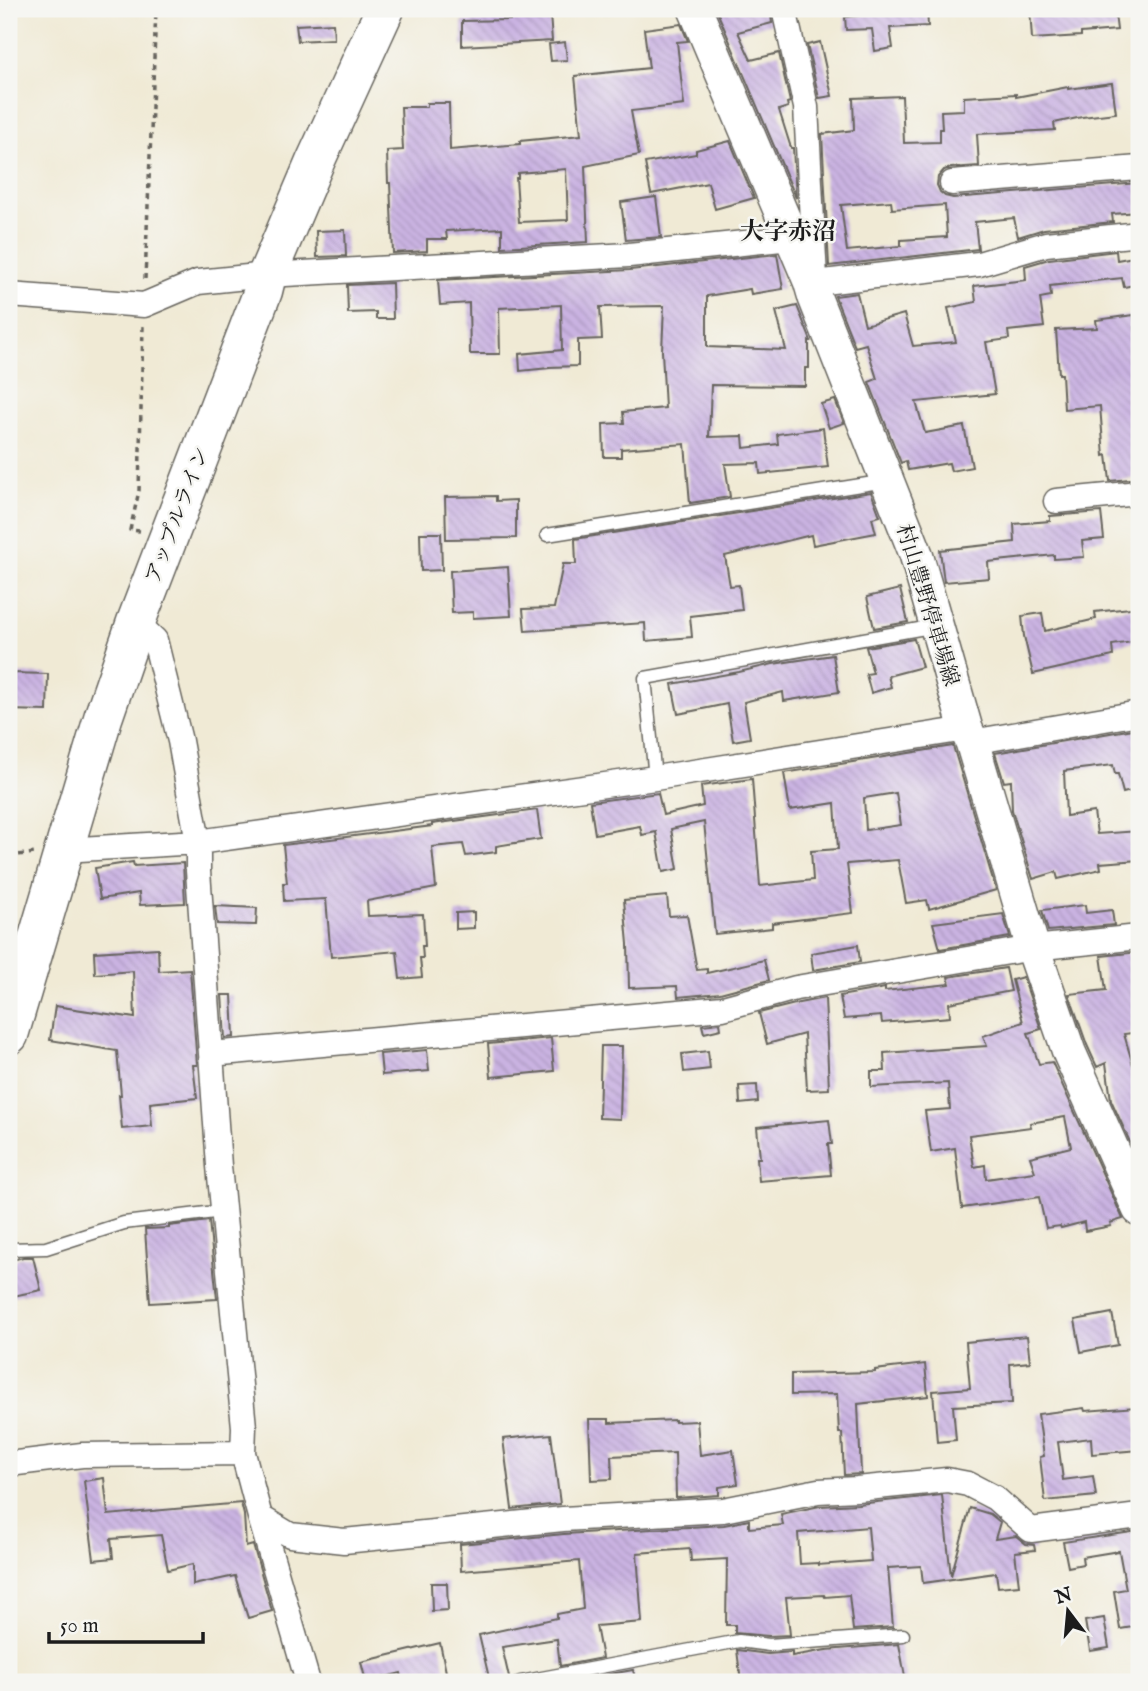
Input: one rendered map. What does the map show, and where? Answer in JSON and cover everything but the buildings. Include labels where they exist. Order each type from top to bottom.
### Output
[{"type":"highway","name":"アップルライン","points":[[9,1035],[103,718],[136,622],[263,292],[267,275],[385,9]]},
{"type":"main road","name":"村山豊野停車場線","points":[[695,9],[815,290],[916,554],[1033,948],[1069,1052],[1139,1209]]},
{"type":"street","points":[[784,9],[806,107],[815,290],[979,264],[1046,244],[1139,234]]},
{"type":"street","points":[[952,183],[1139,168]]},
{"type":"street","points":[[9,295],[144,305],[198,282],[267,275],[629,255],[791,238]]},
{"type":"street","points":[[1056,501],[1139,493]]},
{"type":"street","points":[[136,622],[155,640],[180,741],[198,842],[223,1211],[244,1427],[243,1453],[308,1682]]},
{"type":"street","points":[[63,850],[198,842],[1139,713]]},
{"type":"street","points":[[211,1054],[723,1008],[796,988],[1033,948],[1139,937]]},
{"type":"street","points":[[9,1464],[82,1455],[243,1453]]},
{"type":"street","points":[[260,1517],[290,1535],[344,1541],[563,1519],[723,1510],[818,1491],[947,1480],[968,1484],[995,1498],[1031,1530],[1139,1516]]},
{"type":"lane","points":[[547,535],[886,481]]},
{"type":"lane","points":[[655,778],[645,678],[937,626]]},
{"type":"lane","points":[[9,1249],[46,1248],[124,1223],[223,1211]]},
{"type":"lane","points":[[520,1682],[739,1641],[769,1645],[903,1636]]},
{"type":"district","name":"大字赤沼","points":[[788,231]]}]
